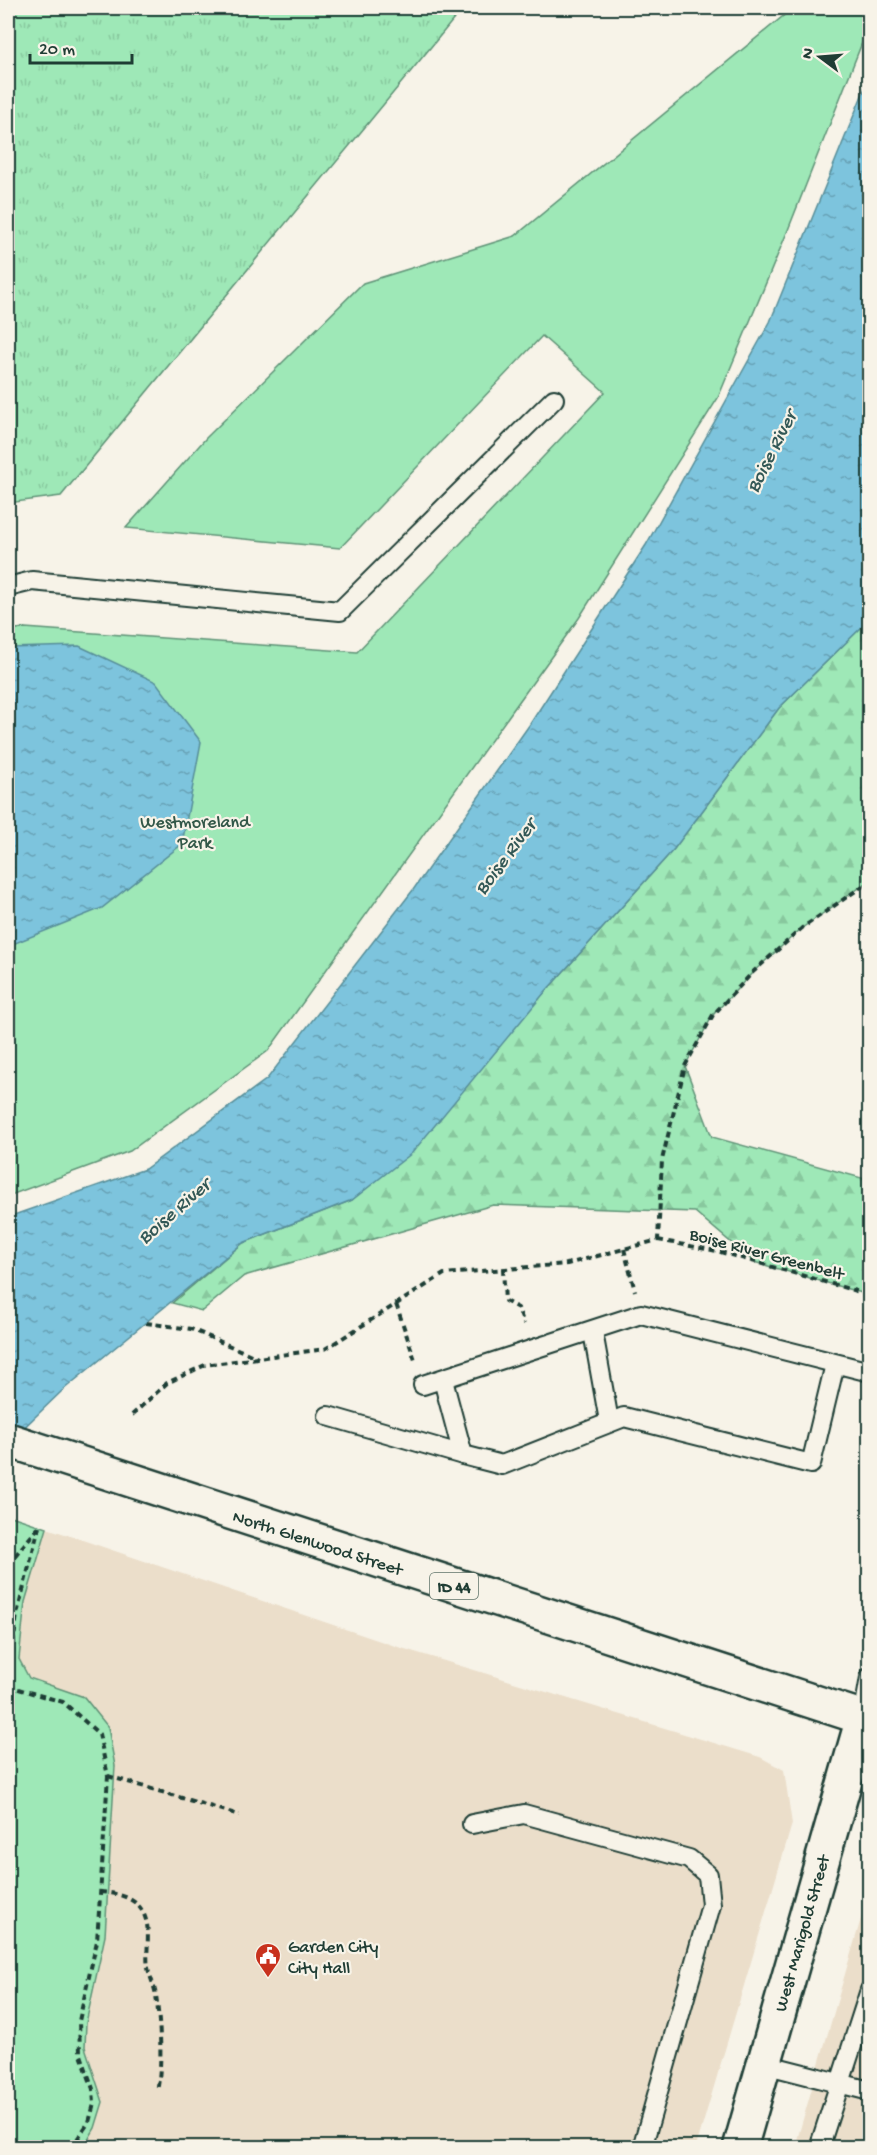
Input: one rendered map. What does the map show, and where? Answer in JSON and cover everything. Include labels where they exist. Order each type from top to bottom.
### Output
[{"type":"main road","name":"North Glenwood Street","points":[[8,1440],[866,1719]]},
{"type":"main road","name":"West Marigold Street","points":[[740,2148],[866,1719]]},
{"type":"lane","points":[[8,587],[32,581],[340,611],[554,399]]},
{"type":"lane","points":[[423,1385],[593,1332],[641,1314],[870,1372]]},
{"type":"lane","points":[[593,1332],[609,1421]]},
{"type":"lane","points":[[328,1416],[502,1465],[624,1417],[811,1464],[835,1364]]},
{"type":"lane","points":[[443,1380],[463,1455]]},
{"type":"lane","points":[[866,1719],[870,1677]]},
{"type":"lane","points":[[472,1824],[524,1814],[689,1859],[708,1875],[711,1905],[642,2144]]},
{"type":"lane","points":[[819,2148],[870,1990]]},
{"type":"lane","points":[[764,2064],[870,2091]]},
{"type":"path","points":[[658,1240],[662,1160],[667,1139],[685,1066],[713,1015],[753,972],[802,928],[870,881]]},
{"type":"path","name":"Boise River Greenbelt","points":[[132,1415],[167,1383],[205,1365],[325,1349],[444,1274],[567,1264],[658,1240],[717,1251],[870,1295]]},
{"type":"path","points":[[624,1249],[629,1268]]},
{"type":"path","points":[[503,1269],[505,1301],[518,1308]]},
{"type":"path","points":[[396,1304],[410,1346]]},
{"type":"path","points":[[147,1323],[191,1329],[259,1358]]},
{"type":"path","points":[[8,1564],[39,1527],[17,1614],[8,1686],[63,1702],[92,1727],[99,1734],[108,1776],[97,1941],[79,2021],[80,2052],[93,2089],[94,2104],[89,2122],[71,2148]]},
{"type":"path","points":[[108,1776],[238,1815]]},
{"type":"path","points":[[100,1892],[114,1893],[134,1901],[143,1911],[149,1934],[148,1966],[156,1994],[160,2075],[157,2091]]},
{"type":"shaded area","points":[[47,1528],[395,1646],[760,1757],[784,1770],[792,1824],[696,2147],[84,2147],[95,2128],[93,2069],[85,2047],[86,2023],[105,1936],[115,1766],[108,1727],[84,1697],[29,1678],[19,1659],[25,1602]]},
{"type":"shaded area","points":[[869,1891],[869,2147],[795,2147]]},
{"type":"green space","points":[[8,8],[463,8],[61,496],[8,503]]},
{"type":"green space","name":"Westmoreland Park","points":[[793,8],[869,8],[869,25],[788,230],[718,398],[579,618],[268,1051],[130,1151],[8,1196],[8,630],[25,628],[357,652],[605,392],[542,336],[340,548],[126,528],[206,438],[363,283],[515,236]]},
{"type":"green space","points":[[869,620],[869,881],[802,928],[753,972],[713,1015],[685,1066],[712,1137],[869,1180],[869,1295],[754,1262],[695,1212],[493,1205],[244,1276],[202,1311],[172,1303],[243,1243],[352,1200],[674,849],[779,708]]},
{"type":"green space","points":[[8,1515],[47,1528],[25,1602],[19,1659],[29,1678],[84,1697],[108,1727],[115,1766],[105,1936],[86,2023],[85,2047],[103,2102],[95,2128],[84,2147],[8,2147]]},
{"type":"water","name":"Boise River","points":[[869,78],[869,620],[779,708],[674,849],[545,992],[412,1153],[352,1200],[243,1243],[63,1390],[8,1443],[8,1217],[145,1169],[267,1079],[413,890],[530,724],[646,545],[770,322]]},
{"type":"water","points":[[79,646],[156,682],[201,742],[182,844],[102,908],[8,946],[8,648]]},
{"type":"place","name":"Garden City City Hall","points":[[268,1979]]}]
